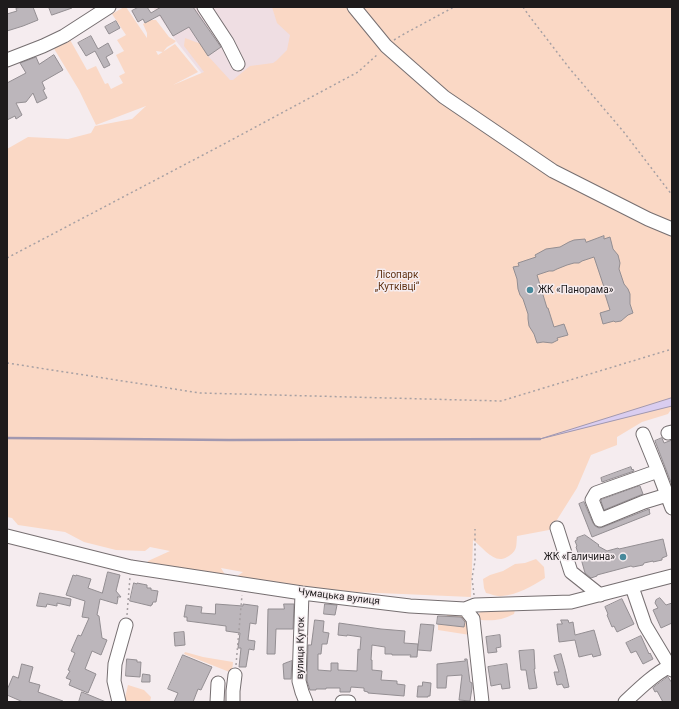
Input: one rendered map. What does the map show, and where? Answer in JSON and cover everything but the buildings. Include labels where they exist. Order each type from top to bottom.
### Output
[{"type":"street","points":[[7,60],[64,36],[109,7]]},
{"type":"street","points":[[204,7],[227,42],[238,64]]},
{"type":"street","points":[[354,7],[386,46],[444,97],[553,171],[648,219],[672,229]]},
{"type":"street","points":[[642,434],[672,508]]},
{"type":"street","points":[[658,471],[596,493],[592,500],[600,520],[644,502],[667,495]]},
{"type":"street","points":[[557,528],[571,572],[600,595]]},
{"type":"street","name":"Чумацька вулиця","points":[[7,536],[131,567],[302,593],[410,606],[470,607],[571,602],[672,576]]},
{"type":"street","points":[[625,702],[663,670],[671,668],[645,625],[632,587]]},
{"type":"street","name":"вулиця Куток","points":[[302,593],[299,682],[306,702]]},
{"type":"street","points":[[470,607],[473,619],[482,702]]},
{"type":"street","points":[[119,702],[114,681],[115,664],[126,625]]},
{"type":"street","points":[[233,702],[235,675]]},
{"type":"street","points":[[217,702],[218,683]]},
{"type":"street","points":[[342,702],[349,702]]},
{"type":"path","points":[[7,258],[358,72],[386,46],[404,34],[454,7]]},
{"type":"path","points":[[523,7],[570,69],[623,131],[672,195]]},
{"type":"path","points":[[7,363],[200,392],[501,401],[672,349]]},
{"type":"path","points":[[470,607],[475,561],[475,529]]},
{"type":"path","points":[[126,625],[131,567]]},
{"type":"path","points":[[235,675],[244,584]]},
{"type":"shaded area","points":[[153,7],[279,7],[304,47],[241,85],[207,80],[176,41]]},
{"type":"shaded area","points":[[672,398],[672,406],[540,439]]},
{"type":"green space","name":"Лісопарк „Кутківці“","points":[[126,7],[147,38],[147,33],[143,24],[149,20],[156,20],[169,37],[176,41],[167,47],[163,52],[175,44],[198,72],[173,85],[204,72],[184,46],[185,38],[201,44],[208,56],[230,80],[233,80],[250,66],[273,63],[276,61],[287,50],[290,35],[277,23],[272,7],[672,7],[672,408],[668,414],[642,422],[617,437],[617,445],[591,455],[577,488],[549,530],[517,536],[515,550],[511,555],[502,559],[493,557],[473,540],[471,597],[356,592],[260,584],[233,579],[243,572],[221,568],[227,578],[146,566],[148,561],[170,551],[150,547],[145,551],[116,550],[84,542],[65,532],[18,525],[12,518],[7,517],[7,149],[28,137],[68,139],[91,133],[95,126],[132,119],[146,106],[96,125],[79,90],[53,47],[69,38],[87,70],[96,66],[105,84],[108,83],[111,89],[123,83],[119,76],[125,73],[116,55],[124,51],[117,40],[126,35],[112,14]],"holes":[[[156,51],[163,52],[158,55]]]},
{"type":"green space","points":[[536,559],[544,567],[545,578],[530,587],[513,594],[496,596],[486,593],[483,579],[503,571],[515,564],[525,563]]},
{"type":"green space","points":[[515,610],[514,614],[498,620],[481,620],[477,615],[482,611]]},
{"type":"green space","points":[[451,614],[466,615],[470,635],[438,630],[438,616],[447,616]]},
{"type":"green space","points":[[185,652],[203,657],[233,662],[232,673],[184,654]]},
{"type":"green space","points":[[128,685],[144,690],[151,697],[150,702],[124,702]]},
{"type":"waterway","points":[[7,438],[229,440],[540,439]]},
{"type":"place","name":"ЖК «Панорама»","points":[[530,290]]},
{"type":"place","name":"ЖК «Галичина»","points":[[623,557]]}]
